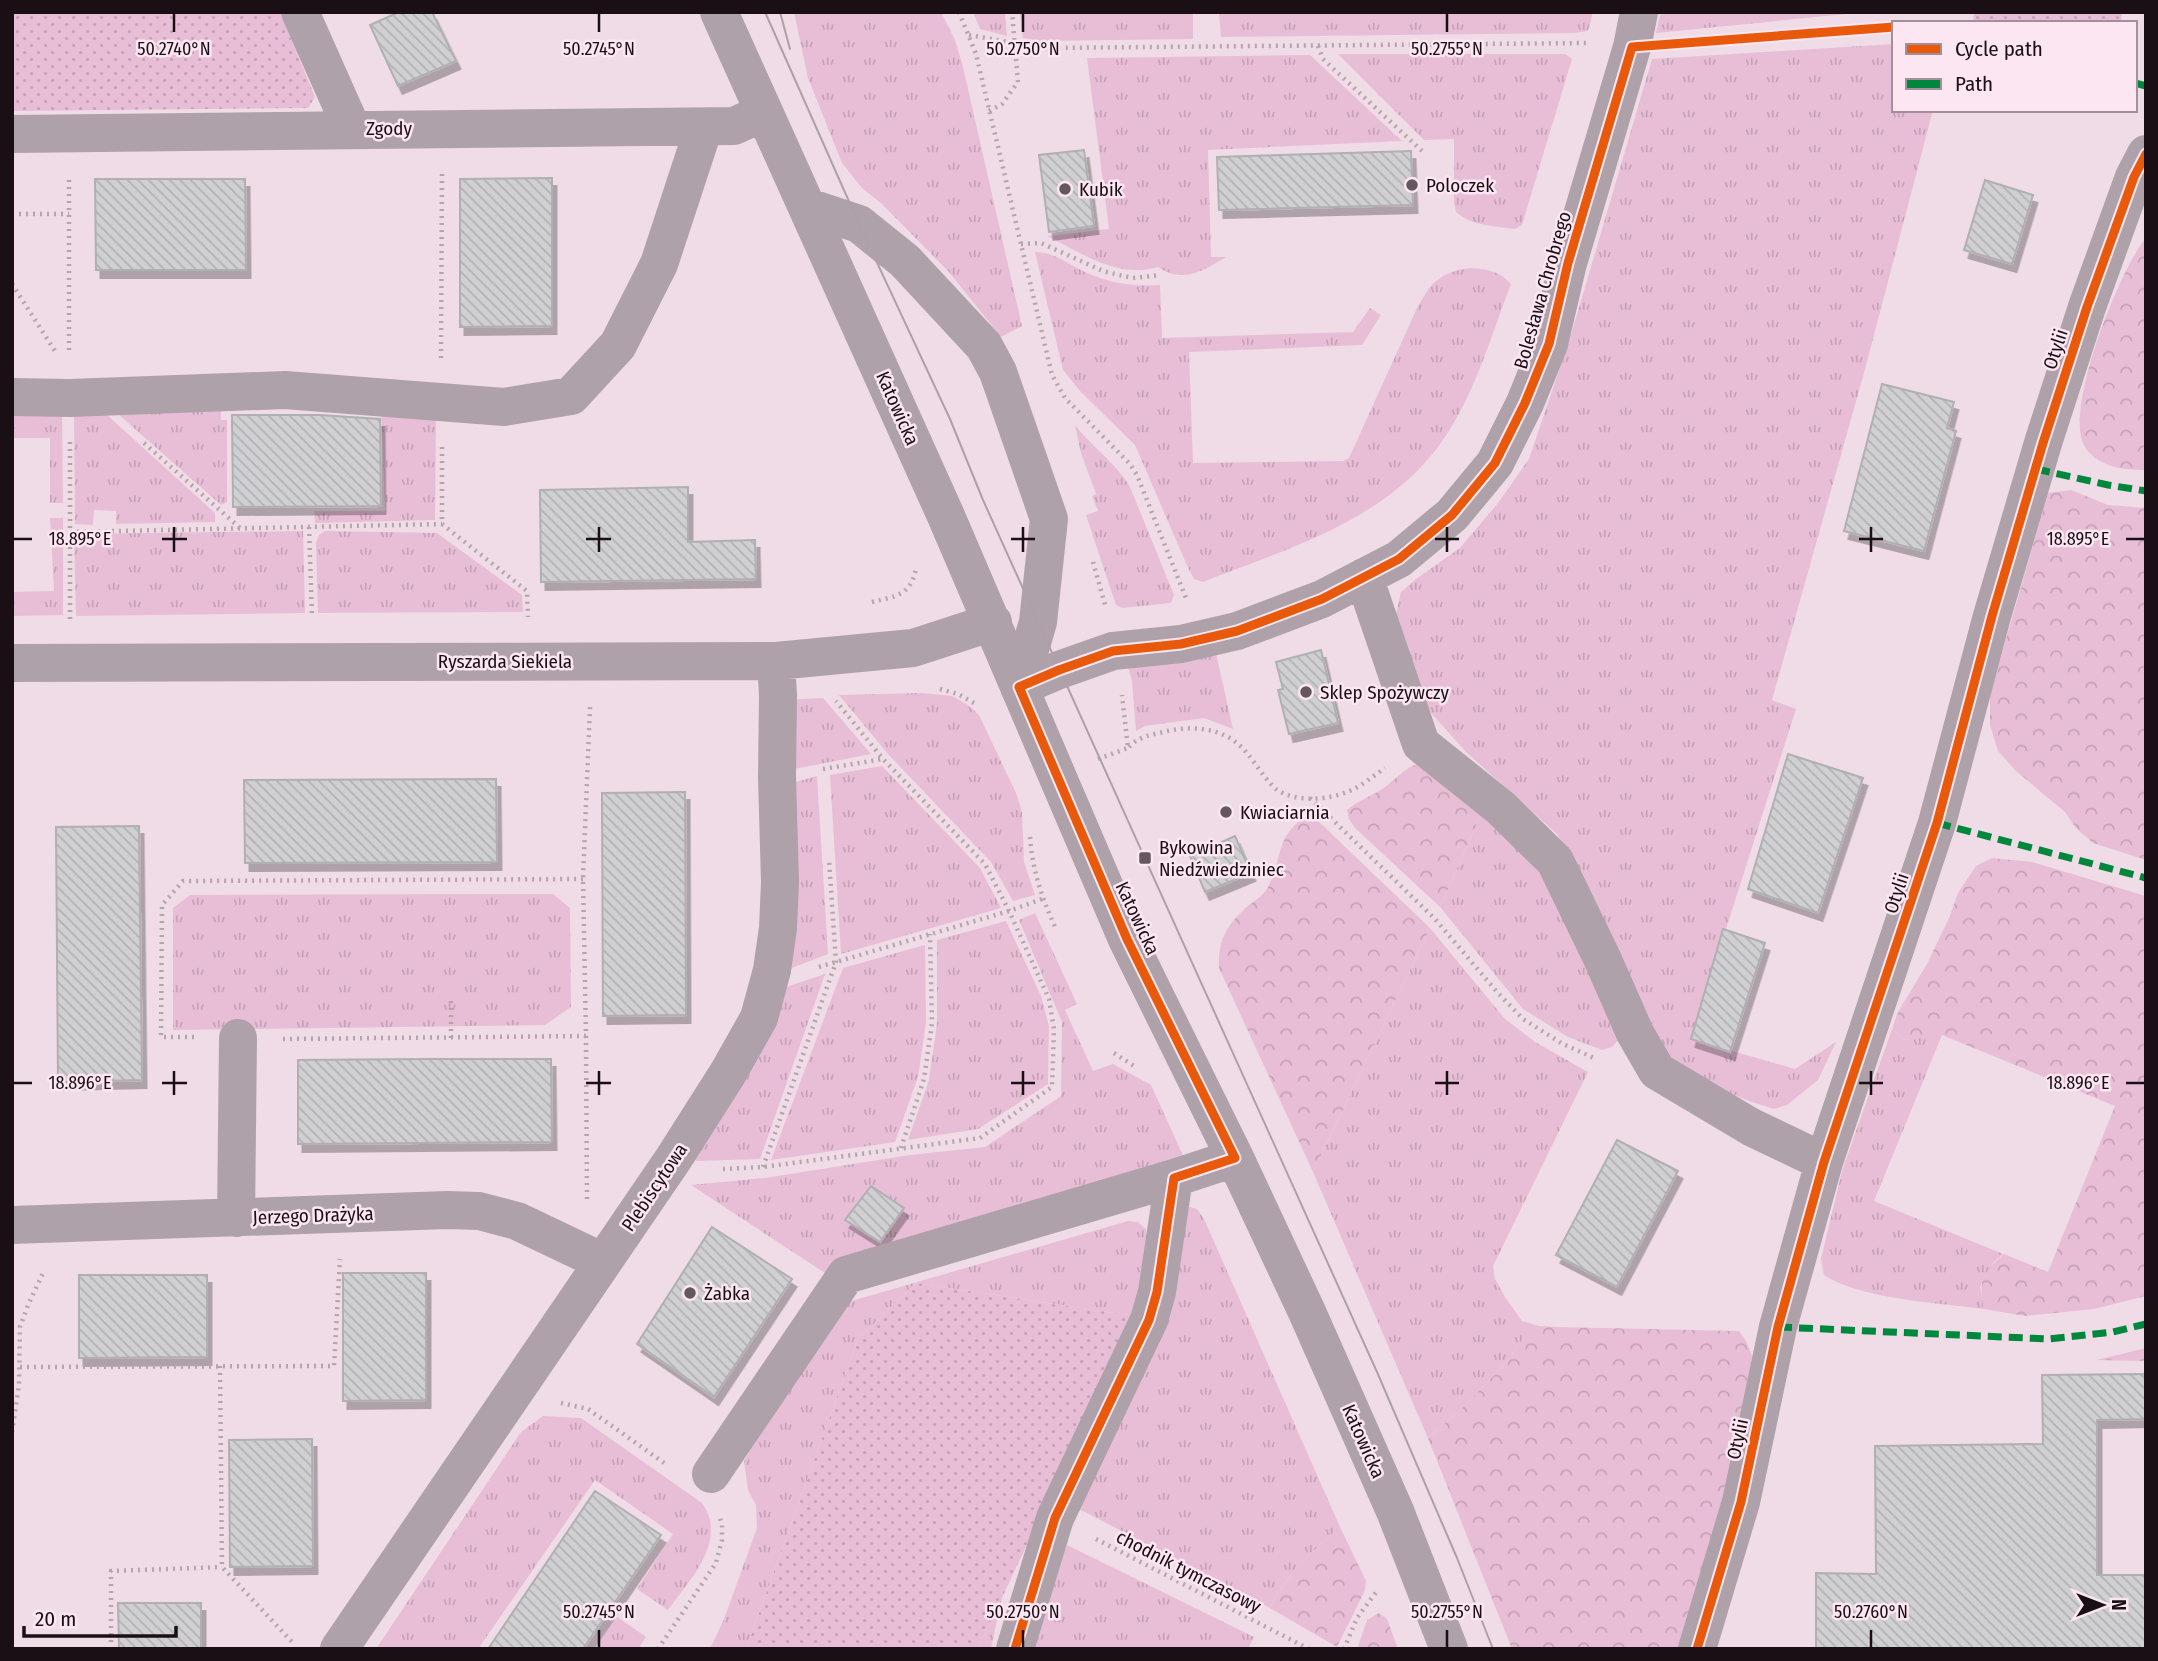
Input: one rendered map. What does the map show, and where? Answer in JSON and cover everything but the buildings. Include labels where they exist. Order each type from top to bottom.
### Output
[{"type":"street","points":[[300,12],[352,129]]},
{"type":"street","name":"Katowicka","points":[[719,12],[993,622],[1018,687],[1127,939],[1307,1312],[1395,1511],[1449,1649]]},
{"type":"street","name":"Bolesława Chrobrego","points":[[1018,687],[1113,651],[1181,644],[1237,631],[1322,599],[1399,559],[1452,515],[1495,463],[1525,403],[1549,344],[1568,262],[1632,47],[1639,12]]},
{"type":"street","name":"Zgody","points":[[12,134],[704,127],[734,126],[763,113]]},
{"type":"street","points":[[12,397],[285,390],[504,407],[571,396],[618,345],[659,264],[704,127]]},
{"type":"street","name":"Otylii","points":[[1697,1649],[1741,1502],[1778,1327],[1824,1162],[1937,822],[1992,616],[2043,443],[2092,294],[2134,177],[2146,153]]},
{"type":"street","points":[[808,206],[859,224],[905,261],[984,346],[998,372],[1049,519],[1038,622],[1018,687]]},
{"type":"street","points":[[1364,577],[1421,744],[1501,808],[1555,861],[1635,1033],[1657,1071],[1751,1126],[1824,1162]]},
{"type":"street","name":"Ryszarda Siekiela","points":[[12,663],[776,661],[913,648],[993,622]]},
{"type":"street","name":"Plebiscytowa","points":[[339,1649],[674,1158],[759,1018],[769,982],[778,928],[780,882],[776,661]]},
{"type":"street","points":[[236,1218],[238,1038]]},
{"type":"street","points":[[711,1474],[846,1276],[1235,1158]]},
{"type":"street","points":[[1015,1649],[1055,1518],[1149,1320],[1157,1292],[1174,1178]]},
{"type":"street","name":"Jerzego Drażyka","points":[[12,1225],[479,1211],[517,1221],[603,1262]]},
{"type":"path","points":[[959,12],[976,54],[1052,375],[1065,398],[1130,464],[1137,475],[1189,608]]},
{"type":"path","points":[[989,111],[1002,104],[1016,87],[1012,12]]},
{"type":"path","points":[[969,35],[1042,48],[1593,43],[1586,55]]},
{"type":"path","points":[[1318,46],[1323,59],[1422,151]]},
{"type":"path","points":[[442,166],[442,524]]},
{"type":"path","points":[[12,214],[69,214]]},
{"type":"path","points":[[1021,244],[1041,243],[1103,271],[1119,275],[1133,278],[1160,275]]},
{"type":"path","points":[[12,284],[55,352]]},
{"type":"path","points":[[93,397],[240,528]]},
{"type":"path","points":[[70,532],[442,524],[527,591],[528,618]]},
{"type":"path","points":[[309,527],[312,620]]},
{"type":"path","points":[[1092,559],[1109,619],[1113,651],[1120,675],[1128,748]]},
{"type":"path","points":[[901,595],[911,584],[916,572]]},
{"type":"path","points":[[70,596],[70,622]]},
{"type":"path","points":[[674,1158],[692,1170],[763,1167],[980,1138],[1052,1087],[1054,1029],[1049,999],[985,864],[883,759],[828,691]]},
{"type":"path","points":[[586,1201],[583,879],[590,700]]},
{"type":"path","points":[[1056,776],[1128,748],[1136,739],[1183,727],[1220,732],[1243,749],[1265,779],[1279,791],[1296,797],[1331,797],[1349,791],[1421,744]]},
{"type":"path","points":[[822,769],[883,759]]},
{"type":"path","points":[[1310,798],[1435,919],[1523,1019],[1561,1043],[1606,1063],[1618,1064],[1635,1033]]},
{"type":"path","points":[[1030,828],[1031,856],[1042,899],[1055,927]]},
{"type":"path","points":[[583,879],[183,881],[162,905],[161,1037],[586,1036]]},
{"type":"path","points":[[769,982],[1042,899]]},
{"type":"path","points":[[901,1148],[926,1068],[932,1023],[930,934]]},
{"type":"path","points":[[451,1001],[451,1038]]},
{"type":"path","points":[[20,1367],[334,1366],[340,1254]]},
{"type":"path","points":[[12,1433],[17,1414],[20,1327],[28,1305]]},
{"type":"path","points":[[220,1366],[222,1567],[299,1649]]},
{"type":"path","points":[[555,1402],[587,1409],[667,1465]]},
{"type":"path","points":[[658,1649],[716,1563],[722,1532],[719,1516]]},
{"type":"path","points":[[111,1649],[111,1571],[222,1567]]},
{"type":"path","points":[[1345,1649],[1357,1618],[1384,1582]]},
{"type":"green space","points":[[12,12],[280,12],[315,97],[308,108],[12,111]]},
{"type":"green space","points":[[794,12],[941,12],[955,40],[963,67],[1022,326],[1001,337],[949,272],[882,204],[862,188],[842,163],[808,78]]},
{"type":"green space","points":[[973,12],[1005,12],[1007,36],[980,29]]},
{"type":"green space","points":[[1020,12],[1193,12],[1193,39],[1042,41],[1023,38]]},
{"type":"green space","points":[[1219,12],[1593,12],[1588,31],[1574,33],[1221,37]]},
{"type":"green space","points":[[1661,12],[1867,12],[1656,33]]},
{"type":"green space","points":[[1974,12],[2122,12],[2121,21],[1973,21]]},
{"type":"green space","points":[[1892,44],[1892,112],[1932,112],[1864,373],[1772,700],[1796,709],[1691,1039],[1795,1069],[1836,1042],[1818,1080],[1787,1105],[1774,1109],[1701,1081],[1668,1061],[1587,886],[1557,834],[1466,752],[1423,704],[1396,614],[1401,592],[1460,548],[1498,503],[1529,459],[1571,335],[1652,59]]},
{"type":"green space","points":[[1338,54],[1565,54],[1572,59],[1522,225],[1515,229],[1484,225],[1456,212],[1454,139],[1424,140]]},
{"type":"green space","points":[[1310,55],[1402,141],[1208,150],[1211,257],[1226,257],[1193,274],[1176,275],[1158,267],[1128,270],[1114,267],[1047,236],[1109,229],[1087,58]]},
{"type":"green space","points":[[2146,238],[2146,470],[2119,468],[2103,463],[2084,445],[2080,427],[2088,372],[2098,339],[2123,278]]},
{"type":"green space","points":[[1035,252],[1055,256],[1094,276],[1112,281],[1131,285],[1160,285],[1162,338],[1353,332],[1370,308],[1381,315],[1362,345],[1189,352],[1193,463],[1343,461],[1349,458],[1418,306],[1430,287],[1448,274],[1470,268],[1493,272],[1511,284],[1482,364],[1464,404],[1443,440],[1420,468],[1366,511],[1335,528],[1203,582],[1194,579],[1189,570],[1135,445],[1080,391],[1063,370]]},
{"type":"green space","points":[[381,408],[436,415],[435,520],[315,523],[314,511],[385,511]]},
{"type":"green space","points":[[221,410],[221,420],[227,420],[227,502],[221,505],[118,414]]},
{"type":"green space","points":[[12,413],[62,414],[63,503],[50,503],[50,438],[12,438]]},
{"type":"green space","points":[[74,414],[106,414],[215,513],[215,522],[116,524],[116,511],[94,510],[93,525],[75,524]]},
{"type":"green space","points":[[1075,425],[1119,471],[1130,487],[1174,595],[1171,603],[1122,608],[1116,605],[1086,515],[1098,511],[1092,496],[1096,494],[1081,453]]},
{"type":"green space","points":[[2071,490],[2108,505],[2146,508],[2146,860],[2093,843],[2076,828],[2065,812],[2016,771],[1998,751],[1990,725],[1990,695],[2048,493]]},
{"type":"green space","points":[[50,518],[63,518],[63,615],[12,616],[12,592],[54,591]]},
{"type":"green space","points":[[303,531],[305,613],[76,616],[74,534]]},
{"type":"green space","points":[[325,531],[437,533],[522,595],[523,612],[318,613],[316,543],[319,535]]},
{"type":"green space","points":[[1215,649],[1233,729],[1204,718],[1145,726],[1136,731],[1132,681],[1126,660]]},
{"type":"green space","points":[[923,693],[952,696],[979,715],[1016,793],[1022,812],[1024,862],[1035,895],[1013,901],[991,862],[888,754],[839,695]]},
{"type":"green space","points":[[823,698],[871,754],[784,771],[784,700]]},
{"type":"green space","points":[[1417,764],[1485,805],[1440,907],[1355,828],[1347,810]]},
{"type":"green space","points":[[882,766],[980,868],[1001,908],[841,954],[830,775]]},
{"type":"green space","points":[[817,776],[828,954],[779,973],[785,785]]},
{"type":"green space","points":[[1485,805],[1541,858],[1619,1039],[1612,1047],[1602,1050],[1568,1037],[1523,1009],[1440,907]]},
{"type":"green space","points":[[1308,816],[1316,819],[1430,928],[1313,1172],[1219,968],[1220,950],[1229,927],[1240,913],[1267,889],[1285,839],[1297,823]]},
{"type":"green space","points":[[1992,858],[2032,862],[2146,896],[2146,1296],[2094,1309],[2025,1316],[1984,1309],[1982,1284],[1986,1272],[2004,1254],[2048,1272],[2115,1106],[1942,1035],[1904,1040],[1892,1029],[1898,1012],[1927,964],[1958,893],[1976,866]]},
{"type":"green space","points":[[553,894],[570,908],[571,1007],[545,1025],[173,1030],[173,908],[190,895]]},
{"type":"green space","points":[[1035,913],[1077,1004],[1065,1010],[1093,1071],[1113,1064],[1151,1085],[1186,1162],[828,1275],[691,1185],[765,1178],[910,1155],[985,1147],[1061,1096],[1062,1022],[1019,920]]},
{"type":"green space","points":[[1006,921],[1041,996],[1049,1026],[1048,1084],[978,1129],[908,1140],[929,1080],[937,1024],[937,940]]},
{"type":"green space","points":[[1430,928],[1505,1019],[1535,1042],[1588,1072],[1493,1266],[1495,1279],[1522,1321],[1522,1340],[1507,1362],[1428,1438],[1313,1172]]},
{"type":"green space","points":[[925,945],[926,1022],[918,1077],[895,1142],[771,1160],[843,968]]},
{"type":"green space","points":[[825,974],[760,1159],[697,1161],[688,1154],[774,991]]},
{"type":"green space","points":[[1892,1029],[1904,1040],[1942,1035],[1874,1201],[2003,1254],[1993,1263],[1980,1287],[1984,1309],[1878,1295],[1839,1283],[1824,1275],[1821,1259],[1842,1171]]},
{"type":"green space","points":[[1183,1205],[1197,1209],[1204,1219],[1340,1527],[1292,1574],[1270,1608],[1079,1509]]},
{"type":"green space","points":[[1128,1221],[1138,1222],[1146,1229],[1147,1244],[1134,1316],[916,1283],[858,1339],[746,1649],[710,1649],[724,1619],[757,1528],[756,1505],[748,1490],[744,1461],[834,1314],[848,1302]]},
{"type":"green space","points":[[916,1283],[1134,1316],[978,1649],[746,1649],[858,1339]]},
{"type":"green space","points":[[1522,1321],[1556,1327],[1739,1331],[1746,1341],[1752,1356],[1749,1380],[1722,1507],[1680,1649],[1512,1649],[1428,1438],[1507,1362],[1522,1340]]},
{"type":"green space","points":[[2146,1348],[2146,1361],[2096,1360],[2142,1349]]},
{"type":"green space","points":[[543,1416],[581,1418],[702,1503],[709,1517],[709,1545],[703,1560],[686,1586],[668,1610],[637,1589],[673,1534],[595,1480],[478,1649],[376,1649],[521,1432]]},
{"type":"green space","points":[[1340,1527],[1366,1581],[1365,1590],[1337,1647],[1270,1608],[1292,1574]]},
{"type":"green space","points":[[1067,1545],[1254,1637],[1248,1649],[1024,1649]]},
{"type":"green space","points":[[1002,1596],[991,1649],[978,1649]]},
{"type":"green space","points":[[1379,1613],[1387,1619],[1398,1649],[1357,1649],[1367,1620]]},
{"type":"green space","points":[[616,1616],[646,1637],[638,1649],[594,1649]]},
{"type":"tram line","points":[[765,12],[1377,1372],[1493,1649]]},
{"type":"tram line","points":[[780,12],[790,49]]},
{"type":"marked path","points":[[2137,84],[2146,86]]},
{"type":"marked path","points":[[2036,469],[2146,491]]},
{"type":"marked path","points":[[1937,823],[2146,878]]},
{"type":"marked path","points":[[1778,1327],[2049,1339],[2113,1332],[2146,1324]]},
{"type":"cycle path","points":[[1015,1649],[1055,1518],[1149,1320],[1157,1292],[1174,1178],[1235,1158],[1127,939],[1019,687],[1113,651],[1181,644],[1237,631],[1322,599],[1399,559],[1452,515],[1495,463],[1525,403],[1549,344],[1568,263],[1632,47],[1892,27]]},
{"type":"cycle path","points":[[1697,1649],[1741,1502],[1778,1327],[1824,1162],[1937,823],[1992,616],[2043,443],[2087,307],[2134,177],[2146,154]]},
{"type":"place","name":"Poloczek","points":[[1412,185]]},
{"type":"place","name":"Kubik","points":[[1065,189]]},
{"type":"place","name":"Sklep Spożywczy","points":[[1306,692]]},
{"type":"place","name":"Kwiaciarnia","points":[[1226,812]]},
{"type":"place","name":"Bykowina Niedźwiedziniec","points":[[1145,858]]},
{"type":"place","name":"Żabka","points":[[690,1293]]}]
